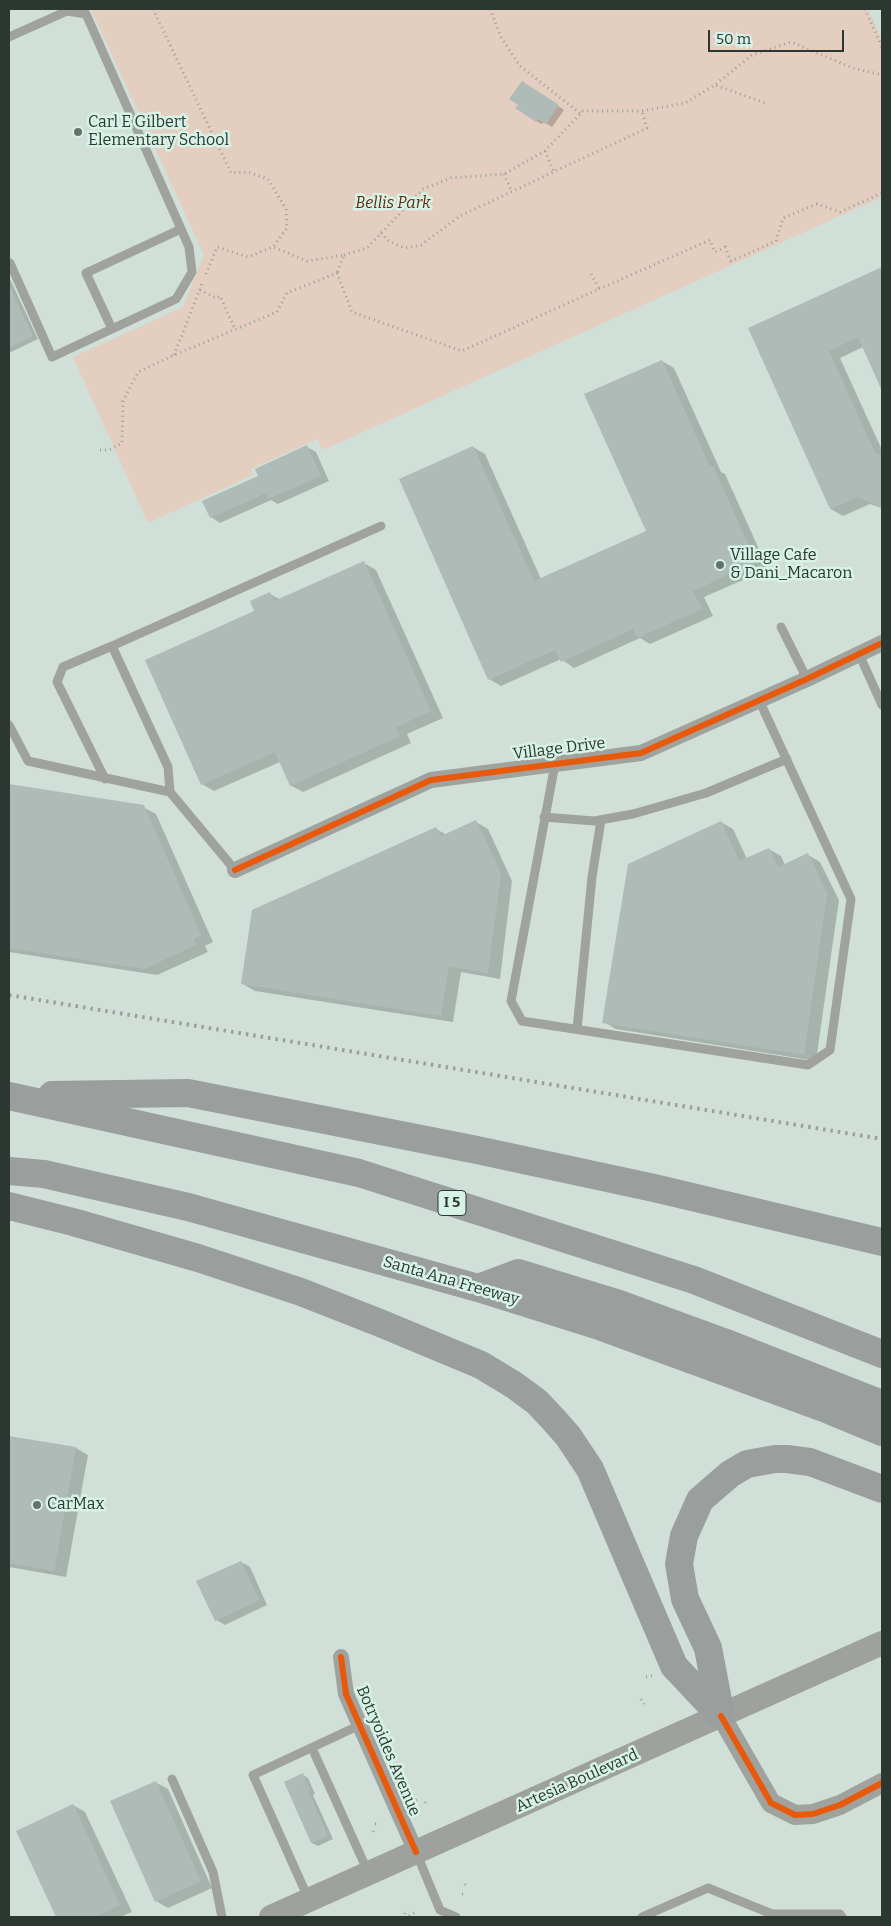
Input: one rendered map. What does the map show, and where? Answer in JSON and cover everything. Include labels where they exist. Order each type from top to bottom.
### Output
[{"type":"highway","points":[[9,1096],[188,1093],[477,1150],[654,1188],[882,1242]]},
{"type":"highway","name":"I 5","points":[[9,1096],[358,1173],[694,1280],[882,1354]]},
{"type":"highway","name":"Santa Ana Freeway","points":[[9,1171],[44,1174],[188,1207],[478,1288],[602,1327],[824,1408],[882,1432]]},
{"type":"highway","points":[[9,1206],[73,1222],[198,1258],[301,1292],[380,1322],[472,1362],[514,1385],[537,1402],[553,1419],[568,1436],[590,1469],[674,1666],[721,1716]]},
{"type":"highway","points":[[478,1288],[518,1273],[637,1311],[734,1346],[882,1404]]},
{"type":"highway","points":[[721,1716],[708,1648],[685,1599],[679,1564],[684,1536],[700,1500],[730,1474],[747,1464],[775,1459],[810,1462],[882,1489]]},
{"type":"main road","name":"Artesia Boulevard","points":[[271,1917],[882,1643]]},
{"type":"street","name":"Village Drive","points":[[235,870],[431,780],[641,753],[807,679],[882,643]]},
{"type":"street","name":"Botryoides Avenue","points":[[341,1657],[346,1694],[416,1852]]},
{"type":"street","points":[[721,1716],[771,1803],[795,1815],[813,1814],[840,1805],[882,1782]]},
{"type":"lane","points":[[9,38],[66,10],[86,14],[189,247],[192,272],[176,299],[52,356],[10,263]]},
{"type":"lane","points":[[112,329],[86,273],[181,229]]},
{"type":"lane","points":[[105,779],[57,682],[63,667],[381,526]]},
{"type":"lane","points":[[781,627],[807,679]]},
{"type":"lane","points":[[112,646],[168,767],[170,792],[235,870]]},
{"type":"lane","points":[[858,654],[882,705]]},
{"type":"lane","points":[[555,764],[510,1001],[522,1020],[808,1065],[830,1050],[851,899],[759,700]]},
{"type":"lane","points":[[9,725],[28,762],[170,792]]},
{"type":"lane","points":[[544,817],[594,821],[634,814],[706,793],[787,759]]},
{"type":"lane","points":[[577,1029],[592,877],[601,820]]},
{"type":"lane","points":[[309,1900],[253,1775],[360,1725]]},
{"type":"lane","points":[[312,1748],[369,1874]]},
{"type":"lane","points":[[172,1779],[213,1872],[222,1917]]},
{"type":"lane","points":[[416,1852],[439,1914],[456,1917]]},
{"type":"lane","points":[[642,1917],[708,1888],[772,1914],[840,1914],[842,1917]]},
{"type":"path","points":[[153,9],[231,173],[248,172],[268,179],[286,209],[287,228],[273,247],[248,257],[217,246],[174,355]]},
{"type":"path","points":[[490,9],[501,37],[520,66],[581,114]]},
{"type":"path","points":[[865,9],[882,47]]},
{"type":"path","points":[[273,247],[308,261],[344,255],[367,248],[423,189],[451,178],[504,174],[545,151],[583,111],[642,111],[685,103],[715,85],[752,55],[791,42],[853,68],[882,75]]},
{"type":"path","points":[[715,85],[768,104]]},
{"type":"path","points":[[381,233],[390,242],[405,248],[421,245],[460,216],[648,128],[642,111]]},
{"type":"path","points":[[545,151],[554,172]]},
{"type":"path","points":[[504,174],[512,192]]},
{"type":"path","points":[[344,255],[337,273],[352,312],[462,351],[710,240],[716,252],[725,248],[731,261],[776,242],[783,218],[817,204],[840,212],[882,193]]},
{"type":"path","points":[[590,272],[599,289]]},
{"type":"path","points":[[100,450],[109,450],[122,443],[122,401],[138,372],[277,312],[287,293],[337,273]]},
{"type":"path","points":[[200,290],[216,298],[220,296],[236,329]]},
{"type":"path","points":[[646,1678],[654,1674]]},
{"type":"path","points":[[641,1699],[644,1704]]},
{"type":"path","points":[[416,1800],[420,1797]]},
{"type":"path","points":[[425,1804],[427,1799]]},
{"type":"path","points":[[375,1824],[380,1823]]},
{"type":"path","points":[[373,1831],[375,1835]]},
{"type":"path","points":[[465,1884],[468,1888]]},
{"type":"path","points":[[406,1909],[407,1915],[416,1912]]},
{"type":"green space","name":"Bellis Park","points":[[91,9],[868,9],[882,39],[882,197],[323,450],[317,439],[251,469],[253,475],[148,523],[73,357],[183,307],[204,255]]},
{"type":"building","points":[[522,81],[559,105],[546,124],[538,119],[536,122],[515,108],[518,105],[509,99]]},
{"type":"building","points":[[882,267],[882,391],[858,337],[829,351],[875,453],[882,456],[882,507],[857,497],[830,509],[748,328]]},
{"type":"building","points":[[9,285],[33,336],[9,348]]},
{"type":"building","points":[[662,360],[710,467],[713,466],[756,562],[693,591],[702,609],[637,638],[633,629],[561,662],[555,650],[488,680],[399,479],[473,446],[534,581],[646,531],[584,394]]},
{"type":"building","points":[[307,445],[321,476],[268,499],[266,493],[210,518],[202,501],[258,476],[255,469]]},
{"type":"building","points":[[364,561],[431,711],[396,727],[400,736],[290,786],[275,752],[201,785],[145,660],[254,611],[250,601],[270,592],[274,601]]},
{"type":"building","points":[[9,784],[144,805],[201,935],[194,939],[196,945],[144,969],[9,948]]},
{"type":"building","points":[[476,820],[501,873],[488,973],[449,966],[441,1016],[241,984],[252,910],[436,827],[441,836]]},
{"type":"building","points":[[721,821],[739,861],[769,848],[778,867],[808,853],[827,893],[804,1055],[602,1023],[628,864]]},
{"type":"building","name":"CarMax","points":[[9,1436],[76,1447],[54,1571],[9,1563]]},
{"type":"building","points":[[241,1561],[259,1600],[215,1621],[196,1581]]},
{"type":"building","points":[[303,1773],[310,1790],[308,1791],[328,1836],[311,1843],[284,1782]]},
{"type":"building","points":[[156,1781],[201,1881],[155,1902],[110,1801]]},
{"type":"building","points":[[73,1804],[120,1905],[95,1917],[56,1917],[16,1831]]},
{"type":"railway","points":[[9,995],[882,1139]]},
{"type":"cycle path","points":[[235,870],[431,780],[641,753],[807,679],[882,643]]},
{"type":"cycle path","points":[[341,1657],[346,1694],[416,1852]]},
{"type":"cycle path","points":[[721,1716],[771,1803],[795,1815],[813,1814],[840,1805],[882,1783]]},
{"type":"place","name":"Carl E Gilbert Elementary School","points":[[78,132]]},
{"type":"place","name":"Village Cafe & Dani_Macaron","points":[[720,565]]},
{"type":"place","name":"CarMax","points":[[37,1505]]}]
